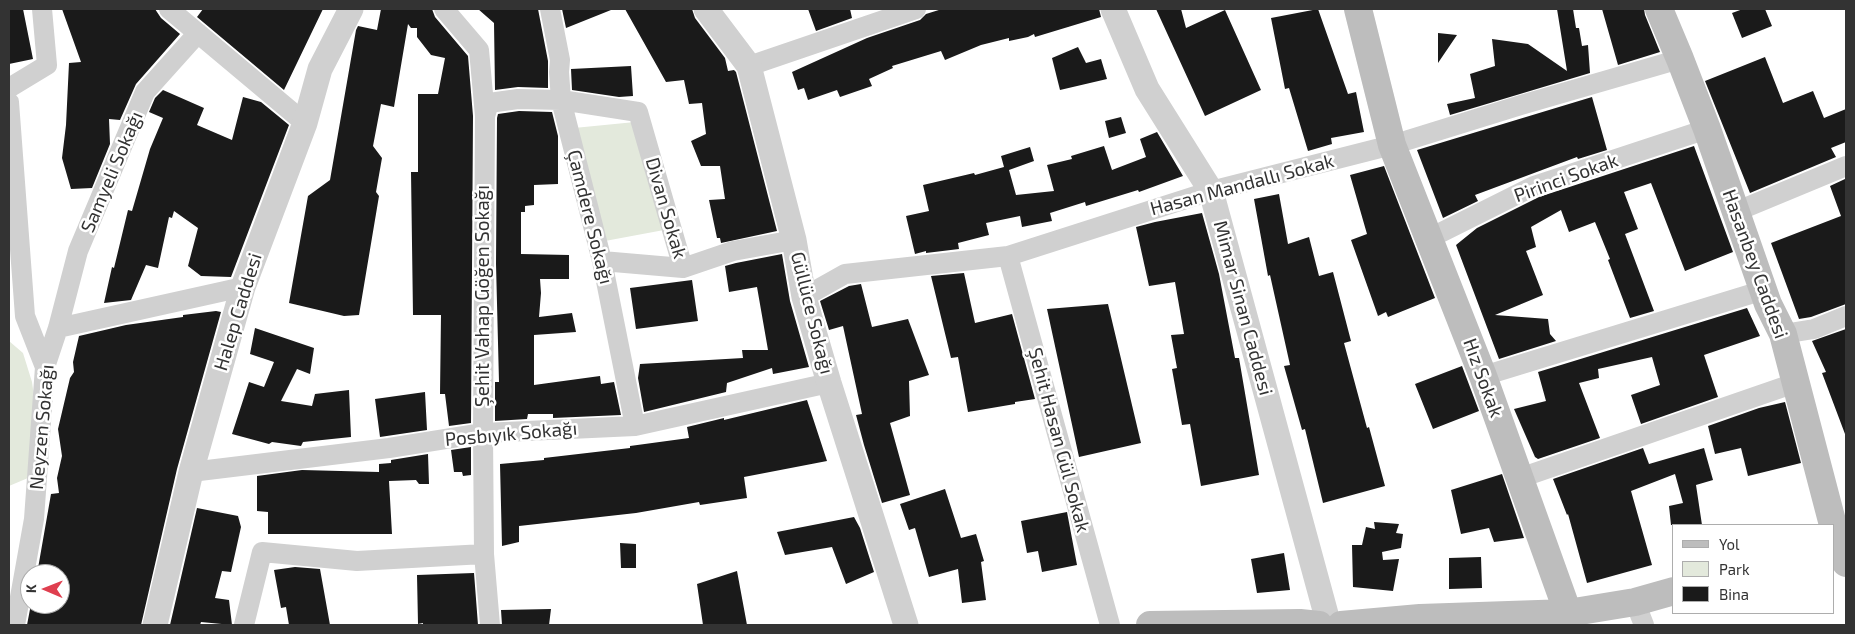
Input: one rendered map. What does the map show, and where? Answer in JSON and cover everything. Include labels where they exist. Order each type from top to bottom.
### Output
[{"type":"main road","name":"Hız Sokak","points":[[1358,9],[1392,145],[1483,376],[1568,613]]},
{"type":"main road","name":"Hasanbey Caddesi","points":[[1659,9],[1707,129],[1735,212],[1764,290],[1783,334],[1833,524]]},
{"type":"main road","points":[[1341,625],[1420,618],[1531,619],[1568,613],[1640,614],[1672,592]]},
{"type":"main road","points":[[1150,625],[1306,625]]},
{"type":"street","points":[[9,88],[47,65],[42,9]]},
{"type":"street","points":[[170,9],[304,124]]},
{"type":"street","name":"Halep Caddesi","points":[[155,625],[191,472],[243,287],[304,124],[320,69],[351,9]]},
{"type":"street","name":"Şehit Vahap Göğen Sokağı","points":[[444,9],[479,50],[485,116],[482,433],[484,554],[490,625]]},
{"type":"street","name":"Çamdere Sokağı","points":[[550,9],[560,60],[561,100],[602,261],[635,426]]},
{"type":"street","name":"Güllüce Sokağı","points":[[706,9],[749,66],[794,240],[804,297],[829,383],[906,625]]},
{"type":"street","points":[[749,66],[916,9]]},
{"type":"street","name":"Mimar Sinan Caddesi","points":[[1113,9],[1147,88],[1211,191],[1329,625]]},
{"type":"street","name":"Samyeli Sokağı","points":[[58,328],[78,251],[146,92],[198,33]]},
{"type":"street","name":"Hasan Mandallı Sokak","points":[[804,297],[845,274],[1008,256],[1211,191],[1392,145],[1680,59]]},
{"type":"street","points":[[485,116],[489,103],[518,99],[561,100]]},
{"type":"street","name":"Divan Sokak","points":[[561,100],[638,112],[683,268],[733,251],[794,240]]},
{"type":"street","points":[[9,102],[25,316],[45,367]]},
{"type":"street","name":"Pirinci Sokak","points":[[1430,238],[1534,186],[1707,129]]},
{"type":"street","points":[[1735,212],[1846,166]]},
{"type":"street","name":"Şehit Hasan Gül Sokak","points":[[1008,256],[1110,625]]},
{"type":"street","points":[[602,261],[683,268]]},
{"type":"street","points":[[58,328],[243,287]]},
{"type":"street","points":[[1483,376],[1764,290]]},
{"type":"street","points":[[1783,334],[1814,329],[1846,316]]},
{"type":"street","name":"Neyzen Sokağı","points":[[15,625],[34,519],[45,367],[58,328]]},
{"type":"street","name":"Posbıyık Sokağı","points":[[191,472],[389,448],[482,433],[635,426],[829,383]]},
{"type":"street","points":[[1520,478],[1796,383]]},
{"type":"street","points":[[244,625],[262,552],[357,561],[484,554]]},
{"type":"green space","points":[[635,122],[664,230],[605,241],[574,128]]},
{"type":"green space","points":[[9,341],[23,353],[32,382],[34,396],[28,478],[9,486]]},
{"type":"building","points":[[9,9],[23,9],[33,59],[9,64]]},
{"type":"building","points":[[62,9],[155,9],[161,18],[180,34],[136,84],[120,120],[109,119],[110,144],[92,188],[71,189],[62,158],[66,125],[69,63],[81,62]]},
{"type":"building","points":[[203,9],[323,9],[284,90],[197,17]]},
{"type":"building","points":[[381,9],[432,9],[435,17],[468,56],[473,116],[471,423],[449,426],[445,394],[440,394],[441,315],[413,315],[411,172],[418,172],[418,94],[438,94],[445,58],[431,55],[417,37],[417,28],[411,28],[408,24],[394,107],[381,104],[373,146],[382,158],[376,192],[379,196],[359,315],[344,316],[289,303],[308,196],[330,180],[356,30],[358,26],[377,30]]},
{"type":"building","points":[[478,9],[538,9],[548,61],[548,88],[518,87],[495,90],[494,23]]},
{"type":"building","points":[[562,9],[611,9],[611,10],[566,28]]},
{"type":"building","points":[[625,9],[692,9],[695,18],[725,58],[728,71],[734,70],[736,72],[777,231],[721,243],[720,238],[717,238],[709,200],[725,199],[720,166],[701,166],[691,141],[706,134],[702,103],[689,104],[684,80],[666,82]]},
{"type":"building","points":[[808,9],[850,9],[852,18],[816,31]]},
{"type":"building","points":[[942,9],[1099,9],[1101,17],[1035,37],[1034,34],[1009,41],[1009,38],[981,45],[945,60],[941,51],[892,66],[893,68],[869,79],[872,86],[840,97],[837,90],[808,100],[804,88],[798,90],[792,72],[867,38],[920,20],[926,14]]},
{"type":"building","points":[[1156,9],[1181,9],[1186,28],[1225,10],[1261,90],[1205,116]]},
{"type":"building","points":[[1318,9],[1348,94],[1356,92],[1364,132],[1331,138],[1332,144],[1308,151],[1289,88],[1285,89],[1271,18]]},
{"type":"building","points":[[1557,9],[1573,9],[1576,28],[1579,28],[1582,46],[1588,45],[1590,73],[1450,115],[1447,104],[1475,98],[1470,74],[1495,66],[1492,39],[1528,44],[1567,71]]},
{"type":"building","points":[[1602,9],[1644,9],[1660,52],[1618,65]]},
{"type":"building","points":[[1743,9],[1765,9],[1772,26],[1742,38],[1732,13]]},
{"type":"building","points":[[1438,33],[1457,35],[1438,63]]},
{"type":"building","points":[[1078,47],[1086,63],[1101,59],[1107,79],[1060,90],[1052,58]]},
{"type":"building","points":[[1765,57],[1783,103],[1813,91],[1824,118],[1846,109],[1846,142],[1831,148],[1836,157],[1750,193],[1705,81]]},
{"type":"building","points":[[631,66],[633,96],[619,97],[572,90],[571,69]]},
{"type":"building","points":[[163,90],[204,108],[197,125],[232,140],[243,97],[261,102],[289,125],[231,277],[201,276],[188,266],[198,228],[174,211],[172,218],[169,217],[158,268],[146,265],[131,300],[104,303],[128,210],[132,211],[150,149],[163,118],[149,112],[155,98]]},
{"type":"building","points":[[1592,97],[1607,150],[1578,159],[1577,157],[1475,195],[1478,201],[1443,218],[1417,150]]},
{"type":"building","points":[[519,111],[552,112],[558,136],[558,184],[534,185],[534,205],[525,206],[525,212],[521,212],[521,254],[569,255],[569,279],[540,279],[539,317],[572,313],[576,332],[534,335],[534,385],[600,376],[601,384],[614,382],[621,415],[553,418],[553,414],[528,414],[527,419],[495,421],[495,382],[499,382],[496,264],[497,118],[498,114]]},
{"type":"building","points":[[1121,117],[1126,133],[1109,138],[1105,121]]},
{"type":"building","points":[[1157,132],[1183,176],[1139,192],[1138,190],[1086,206],[1085,202],[1050,213],[1052,221],[1022,227],[1020,216],[986,223],[989,235],[958,243],[959,249],[926,253],[926,251],[915,254],[906,216],[929,211],[923,185],[974,173],[975,175],[1004,167],[1001,156],[1030,147],[1034,161],[1009,170],[1016,195],[1054,191],[1047,165],[1072,159],[1071,156],[1104,146],[1112,170],[1146,157],[1140,139]]},
{"type":"building","points":[[1694,146],[1733,252],[1685,271],[1651,183],[1624,192],[1638,229],[1625,234],[1654,311],[1630,318],[1595,222],[1569,232],[1561,210],[1531,227],[1536,247],[1526,251],[1543,295],[1495,315],[1548,319],[1550,334],[1556,341],[1499,359],[1456,245],[1477,228],[1539,197]]},
{"type":"building","points":[[1384,166],[1435,298],[1388,317],[1386,312],[1378,316],[1351,240],[1367,234],[1350,175]]},
{"type":"building","points":[[1845,179],[1846,304],[1811,317],[1799,319],[1771,243],[1841,216],[1830,186]]},
{"type":"building","points":[[1279,194],[1288,244],[1309,237],[1319,276],[1333,272],[1351,341],[1344,343],[1385,486],[1323,503],[1305,429],[1302,430],[1284,366],[1290,365],[1270,275],[1268,276],[1254,199]]},
{"type":"building","points":[[1202,213],[1219,274],[1235,358],[1239,358],[1259,475],[1201,486],[1190,424],[1182,425],[1172,369],[1177,368],[1171,335],[1184,334],[1175,282],[1149,286],[1136,227]]},
{"type":"building","points":[[782,254],[790,301],[809,367],[773,374],[772,368],[727,383],[726,392],[644,412],[638,378],[640,364],[743,358],[742,350],[768,350],[757,287],[729,292],[725,266]]},
{"type":"building","points":[[964,273],[975,323],[1012,314],[1035,399],[968,412],[958,357],[951,358],[931,276]]},
{"type":"building","points":[[692,280],[698,321],[636,329],[630,288]]},
{"type":"building","points":[[861,284],[872,327],[908,319],[929,375],[909,381],[910,416],[890,423],[910,495],[882,503],[856,415],[862,414],[843,326],[829,330],[820,301],[849,286]]},
{"type":"building","points":[[1108,304],[1141,443],[1079,457],[1047,309]]},
{"type":"building","points":[[1747,308],[1760,336],[1704,355],[1718,397],[1641,424],[1631,395],[1660,385],[1652,357],[1598,369],[1599,378],[1579,383],[1600,438],[1538,459],[1535,457],[1514,409],[1546,401],[1538,372]]},
{"type":"building","points":[[221,312],[177,469],[141,625],[27,625],[29,614],[70,614],[70,564],[39,564],[51,494],[59,493],[57,478],[62,456],[58,429],[70,378],[74,372],[73,362],[79,336],[126,325],[183,317],[183,315]]},
{"type":"building","points":[[255,328],[314,348],[310,374],[297,369],[281,401],[312,406],[315,394],[349,390],[351,437],[303,442],[301,446],[272,442],[269,444],[232,434],[249,382],[264,387],[274,362],[250,354]]},
{"type":"building","points":[[1846,329],[1845,434],[1822,373],[1826,372],[1812,341]]},
{"type":"building","points":[[1462,366],[1479,411],[1433,429],[1415,384]]},
{"type":"building","points":[[425,392],[427,430],[380,437],[375,399]]},
{"type":"building","points":[[807,400],[827,461],[744,477],[747,498],[700,505],[699,502],[636,513],[519,526],[519,542],[502,546],[500,464],[544,460],[544,458],[630,448],[630,446],[689,438],[687,427]]},
{"type":"building","points":[[1785,402],[1801,463],[1748,476],[1741,448],[1715,454],[1708,426],[1759,408]]},
{"type":"building","points":[[471,447],[471,475],[463,476],[462,472],[454,472],[451,450]]},
{"type":"building","points":[[1643,448],[1649,464],[1704,448],[1713,480],[1696,485],[1702,524],[1671,525],[1669,506],[1683,503],[1675,474],[1631,491],[1652,565],[1587,583],[1568,514],[1553,479]]},
{"type":"building","points":[[428,454],[429,484],[419,484],[416,480],[389,481],[392,534],[268,534],[268,512],[257,511],[257,476],[302,470],[379,472],[379,464],[391,463],[391,460]]},
{"type":"building","points":[[1502,474],[1524,538],[1494,542],[1489,528],[1461,534],[1451,490]]},
{"type":"building","points":[[945,489],[961,538],[976,534],[984,561],[981,562],[986,600],[962,603],[958,569],[929,577],[915,528],[909,530],[900,504]]},
{"type":"building","points":[[197,508],[238,516],[241,527],[231,572],[222,571],[215,598],[229,600],[232,625],[201,622],[200,625],[170,625]]},
{"type":"building","points":[[1067,512],[1077,565],[1042,572],[1038,551],[1027,553],[1021,521]]},
{"type":"building","points":[[854,517],[860,528],[874,572],[846,584],[832,547],[785,555],[777,532]]},
{"type":"building","points":[[1374,522],[1399,524],[1396,533],[1403,534],[1401,548],[1382,552],[1383,560],[1399,559],[1393,591],[1353,587],[1352,545],[1362,545],[1366,527],[1375,529]]},
{"type":"building","points":[[620,543],[636,544],[636,568],[621,568]]},
{"type":"building","points":[[1284,553],[1290,590],[1257,593],[1251,559]]},
{"type":"building","points":[[1481,557],[1482,588],[1449,589],[1449,558]]},
{"type":"building","points":[[295,567],[320,569],[330,625],[289,625],[286,607],[281,608],[274,570]]},
{"type":"building","points":[[737,571],[747,625],[703,625],[697,584]]},
{"type":"building","points":[[474,573],[478,625],[418,624],[417,575]]},
{"type":"building","points":[[551,609],[549,625],[502,625],[501,610]]}]
